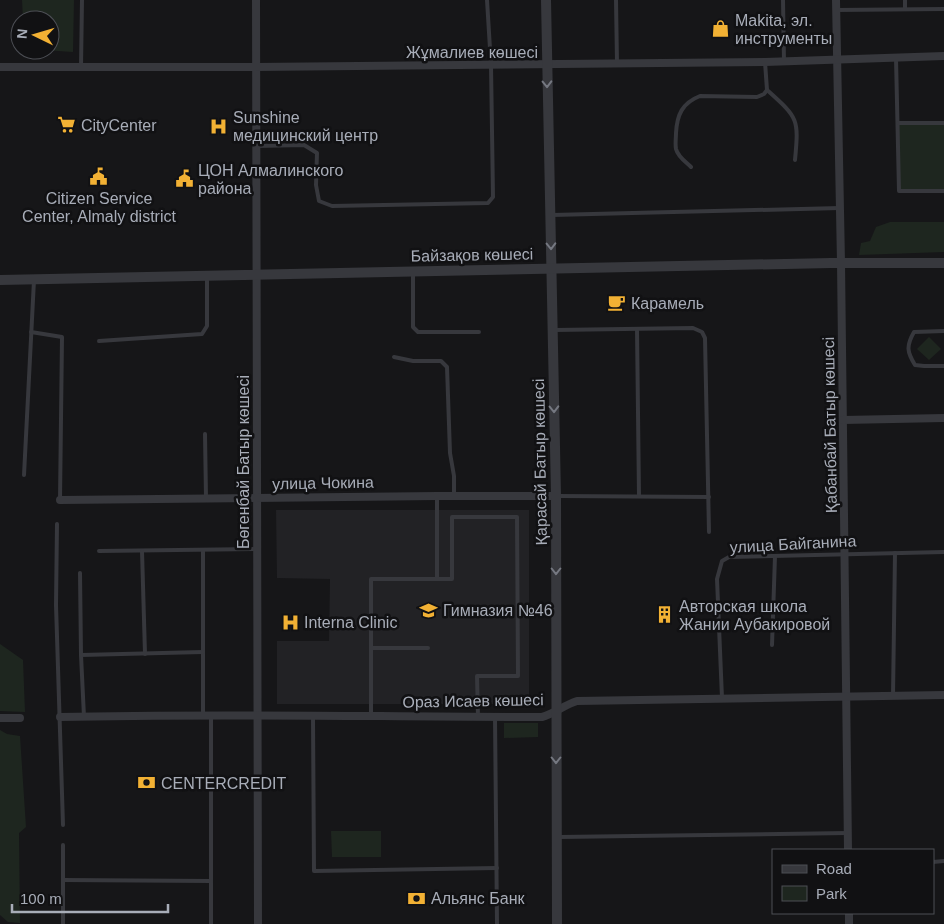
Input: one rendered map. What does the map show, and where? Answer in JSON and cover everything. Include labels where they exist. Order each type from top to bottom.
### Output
[{"type":"street","name":"Бөгенбай Батыр көшесі","points":[[256,0],[258,924]]},
{"type":"street","name":"Қарасай Батыр көшесі","points":[[546,0],[556,496],[557,924]]},
{"type":"street","name":"Қабанбай Батыр көшесі","points":[[836,0],[848,849]]},
{"type":"street","name":"Жұмалиев көшесі","points":[[0,67],[547,65],[784,62],[944,56]]},
{"type":"street","name":"Байзақов көшесі","points":[[0,280],[841,263],[944,263]]},
{"type":"street","points":[[843,420],[944,418]]},
{"type":"street","name":"улица Чокина","points":[[60,500],[556,496]]},
{"type":"street","name":"Ораз Исаев көшесі","points":[[60,717],[207,714],[312,717],[542,717],[577,701],[944,695]]},
{"type":"street","points":[[0,718],[20,718]]},
{"type":"lane","points":[[81,67],[82,0]]},
{"type":"lane","points":[[256,146],[304,145],[317,153],[316,185],[319,201],[332,206],[488,203],[493,197],[491,65],[487,0]]},
{"type":"lane","points":[[616,0],[617,64]]},
{"type":"lane","points":[[783,0],[784,62]]},
{"type":"lane","points":[[905,0],[905,9]]},
{"type":"lane","points":[[836,10],[944,9]]},
{"type":"lane","points":[[896,58],[898,192],[944,191]]},
{"type":"lane","points":[[765,62],[767,90],[786,107],[797,124],[795,160]]},
{"type":"lane","points":[[691,167],[680,157],[676,148],[677,119],[682,108],[692,99],[700,96],[757,96],[764,94],[767,90]]},
{"type":"lane","points":[[898,123],[944,123]]},
{"type":"lane","points":[[550,214],[840,208]]},
{"type":"lane","points":[[414,272],[413,327],[418,332],[478,332]]},
{"type":"lane","points":[[99,341],[202,334],[207,326],[207,276]]},
{"type":"lane","points":[[24,475],[34,280]]},
{"type":"lane","points":[[552,330],[693,328],[702,332],[706,338],[709,532]]},
{"type":"lane","points":[[637,329],[639,496]]},
{"type":"lane","points":[[944,331],[914,332],[909,341],[908,354],[915,365],[944,366]]},
{"type":"lane","points":[[31,332],[62,337],[60,500]]},
{"type":"lane","points":[[394,357],[413,361],[441,361],[447,367],[450,453],[454,476],[454,496]]},
{"type":"lane","points":[[206,434],[206,498]]},
{"type":"lane","points":[[437,496],[437,579]]},
{"type":"lane","points":[[556,496],[709,497]]},
{"type":"lane","points":[[371,717],[371,579],[452,578],[452,517],[517,517],[518,676],[477,676],[478,717]]},
{"type":"lane","points":[[57,524],[56,605],[63,825]]},
{"type":"lane","points":[[203,550],[203,652],[207,714],[211,924]]},
{"type":"lane","points":[[99,551],[257,550]]},
{"type":"lane","points":[[142,551],[145,654]]},
{"type":"lane","name":"улица Байганина","points":[[722,698],[716,579],[722,561],[729,557],[944,552]]},
{"type":"lane","points":[[893,696],[894,553]]},
{"type":"lane","points":[[772,645],[775,556]]},
{"type":"lane","points":[[80,573],[84,717]]},
{"type":"lane","points":[[372,648],[428,648]]},
{"type":"lane","points":[[81,655],[203,652]]},
{"type":"lane","points":[[312,717],[314,871],[497,868]]},
{"type":"lane","points":[[495,717],[497,924]]},
{"type":"lane","points":[[556,837],[848,833]]},
{"type":"lane","points":[[63,845],[63,924]]},
{"type":"lane","points":[[63,880],[211,881]]},
{"type":"shaded area","name":"Гимназия №46","points":[[276,510],[529,510],[529,704],[277,704],[277,641],[329,641],[330,579],[277,578]]},
{"type":"green space","points":[[22,0],[74,0],[73,52],[60,51],[60,10],[22,10]]},
{"type":"green space","points":[[898,123],[944,123],[944,191],[899,191]]},
{"type":"green space","points":[[890,222],[944,222],[944,252],[859,255],[861,243],[870,241],[876,227]]},
{"type":"green space","points":[[929,337],[941,349],[929,360],[917,349]]},
{"type":"green space","points":[[0,644],[23,660],[25,712],[0,711]]},
{"type":"green space","points":[[504,723],[538,723],[538,737],[504,738]]},
{"type":"green space","points":[[0,730],[7,734],[20,736],[26,827],[19,833],[20,923],[8,922],[0,915]]},
{"type":"green space","points":[[331,831],[381,831],[381,857],[332,857]]},
{"type":"place","name":"Makita, эл. инструменты","points":[[721,29]]},
{"type":"place","name":"CityCenter","points":[[67,125]]},
{"type":"place","name":"Sunshine медицинский центр","points":[[219,126]]},
{"type":"place","name":"Citizen Service Center, Almaly district","points":[[99,176]]},
{"type":"place","name":"ЦОН Алмалинского района","points":[[184,179]]},
{"type":"place","name":"Карамель","points":[[617,303]]},
{"type":"place","name":"Гимназия №46","points":[[429,610]]},
{"type":"place","name":"Авторская школа Жании Аубакировой","points":[[665,615]]},
{"type":"place","name":"Interna Clinic","points":[[290,622]]},
{"type":"place","name":"CENTERCREDIT","points":[[147,783]]},
{"type":"place","name":"Альянс Банк","points":[[417,898]]}]
